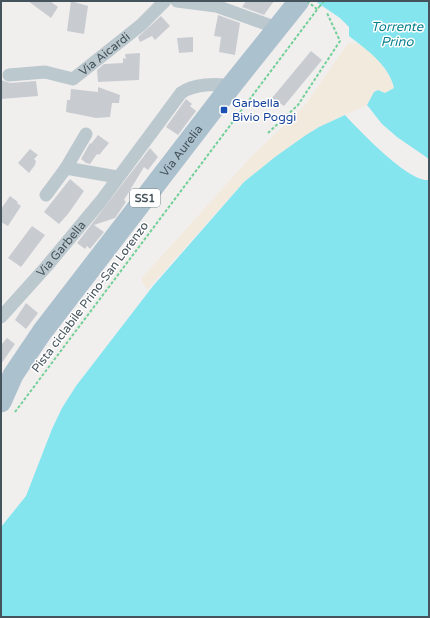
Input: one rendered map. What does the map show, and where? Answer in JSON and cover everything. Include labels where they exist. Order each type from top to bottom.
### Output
[{"type":"main road","name":"Via Aurelia","points":[[8,407],[13,375],[42,332],[231,86],[299,1]]},
{"type":"street","name":"Via Aicardi","points":[[9,75],[45,72],[73,79],[141,25],[165,1]]},
{"type":"street","points":[[177,1],[216,6],[277,28]]},
{"type":"street","name":"Via Garbella","points":[[1,317],[46,268],[101,201],[117,177],[181,93],[201,86],[231,86]]},
{"type":"street","points":[[46,194],[66,168],[86,134]]},
{"type":"street","points":[[66,168],[117,177]]},
{"type":"path","points":[[306,1],[318,9]]},
{"type":"path","name":"Pista ciclabile Prino-San Lorenzo","points":[[8,407],[324,1]]},
{"type":"path","points":[[268,133],[298,105],[340,41],[327,13]]},
{"type":"sand","points":[[348,43],[359,44],[372,53],[389,76],[394,88],[385,93],[378,90],[374,92],[367,105],[319,127],[275,157],[244,182],[147,290],[141,279],[250,158],[305,105]]},
{"type":"water","name":"Torrente Prino","points":[[315,1],[429,1],[429,159],[397,137],[382,124],[367,105],[374,92],[378,90],[385,93],[394,88],[387,72],[376,59],[349,36],[349,27],[340,18]]},
{"type":"water","points":[[345,115],[372,143],[397,165],[420,179],[429,180],[429,617],[1,617],[1,527],[26,496],[52,429],[62,408],[76,386],[153,286],[244,182],[306,135]]},
{"type":"building","points":[[28,1],[50,1],[58,7],[51,18]]},
{"type":"building","points":[[71,1],[88,6],[84,34],[67,31]]},
{"type":"building","points":[[246,1],[274,1],[264,15],[242,7]]},
{"type":"building","points":[[218,15],[240,23],[235,55],[219,52],[221,37],[214,36]]},
{"type":"building","points":[[161,16],[170,26],[155,40],[152,36],[140,42],[138,37]]},
{"type":"building","points":[[193,37],[193,52],[179,53],[177,38]]},
{"type":"building","points":[[311,51],[322,60],[284,106],[272,98]]},
{"type":"building","points":[[140,53],[139,80],[98,82],[97,70],[104,64],[123,63],[123,58],[126,59],[125,54]]},
{"type":"building","points":[[1,80],[10,83],[36,81],[38,96],[1,99]]},
{"type":"building","points":[[98,87],[120,95],[119,103],[112,103],[110,117],[96,118],[66,112],[67,100],[70,100],[71,89],[98,92]]},
{"type":"building","points":[[186,99],[192,104],[190,106],[196,111],[178,135],[166,127]]},
{"type":"building","points":[[98,135],[109,143],[99,155],[97,154],[90,164],[86,163],[81,159],[90,143],[91,144]]},
{"type":"building","points":[[150,148],[158,157],[148,170],[144,167],[124,200],[126,202],[115,218],[94,225],[104,232],[90,249],[87,246],[85,249],[77,243]]},
{"type":"building","points":[[30,149],[38,155],[34,159],[36,161],[35,165],[29,173],[18,163]]},
{"type":"building","points":[[70,179],[84,191],[59,224],[44,212]]},
{"type":"building","points":[[10,196],[21,206],[8,226],[1,222],[1,209]]},
{"type":"building","points":[[32,226],[45,235],[21,267],[8,258]]},
{"type":"building","points":[[26,303],[38,313],[26,329],[15,320]]},
{"type":"building","points":[[7,338],[15,344],[1,364],[1,345]]},
{"type":"place","name":"Garbella Bivio Poggi","points":[[224,110]]}]
